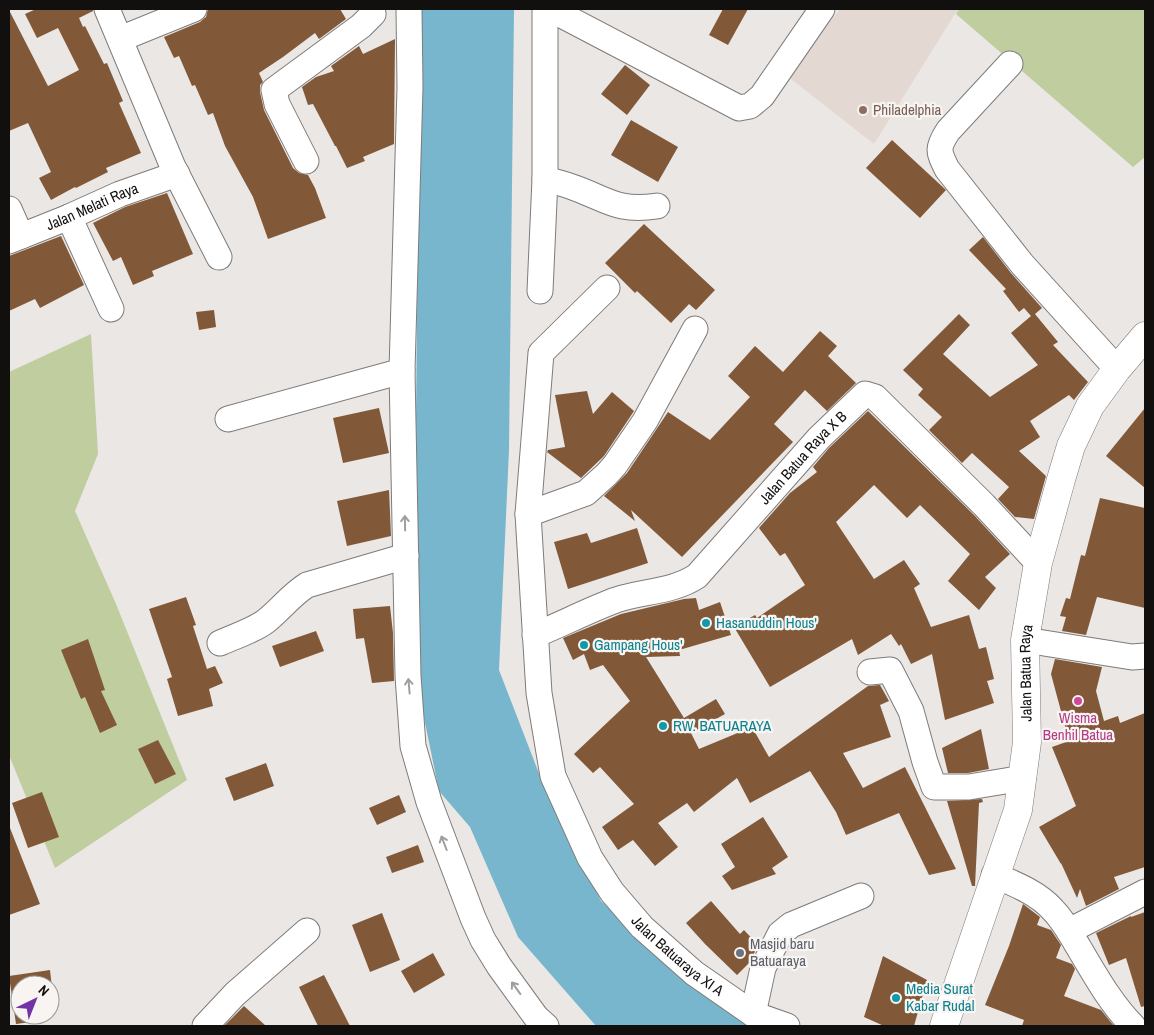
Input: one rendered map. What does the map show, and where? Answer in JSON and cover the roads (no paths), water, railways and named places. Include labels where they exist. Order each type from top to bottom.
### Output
[{"type":"main road","name":"Jalan Batua Raya","points":[[944,1026],[994,875],[1018,810],[1027,742],[1026,640],[1038,563],[1071,446],[1090,406],[1145,336]]},
{"type":"street","points":[[107,9],[169,159],[219,257]]},
{"type":"street","points":[[120,39],[194,9]]},
{"type":"street","points":[[306,161],[277,104],[274,90],[361,26],[373,14],[372,9]]},
{"type":"street","points":[[409,9],[410,87],[402,371],[408,676],[413,746],[429,802],[483,940],[536,1017],[546,1026]]},
{"type":"street","points":[[540,291],[545,179],[545,9]]},
{"type":"street","points":[[550,9],[739,108],[750,106],[762,96],[822,9]]},
{"type":"street","points":[[1010,64],[948,131],[940,142],[939,153],[947,169],[1022,264],[1117,370]]},
{"type":"street","name":"Jalan Melati Raya","points":[[15,239],[120,194],[177,174]]},
{"type":"street","points":[[545,179],[576,188],[617,206],[639,209],[657,206]]},
{"type":"street","points":[[9,209],[15,239]]},
{"type":"street","points":[[69,217],[111,309]]},
{"type":"street","name":"Jalan Batuaraya XI A","points":[[607,288],[541,352],[528,514],[539,693],[553,776],[590,858],[612,892],[642,927],[694,973],[753,1014],[787,1026]]},
{"type":"street","points":[[528,514],[586,492],[607,474],[645,421],[695,329]]},
{"type":"street","points":[[228,419],[402,371]]},
{"type":"street","name":"Jalan Batua Raya X B","points":[[535,635],[617,600],[675,587],[697,576],[819,438],[865,394],[875,397],[984,505],[1038,563]]},
{"type":"street","points":[[220,643],[254,629],[265,622],[307,585],[406,556]]},
{"type":"street","points":[[1026,640],[1132,657],[1145,656]]},
{"type":"street","points":[[870,672],[890,670],[912,711],[925,762],[934,787],[969,787],[1023,778]]},
{"type":"street","points":[[994,875],[1020,886],[1053,909],[1118,1009],[1133,1026]]},
{"type":"street","points":[[1069,932],[1145,892]]},
{"type":"street","points":[[753,1014],[763,968],[780,934],[791,925],[861,896]]},
{"type":"street","points":[[205,1026],[242,989],[307,931]]},
{"type":"water","points":[[420,9],[514,9],[509,450],[499,670],[545,789],[601,901],[698,987],[764,1026],[596,1026],[518,937],[470,827],[439,791],[421,703],[416,419]]},
{"type":"place","name":"Philadelphia","points":[[863,110]]},
{"type":"place","name":"Hasanuddin Hous'","points":[[706,623]]},
{"type":"place","name":"Gampang Hous'","points":[[584,645]]},
{"type":"place","name":"Wisma Benhil Batua","points":[[1078,701]]},
{"type":"place","name":"RW. BATUARAYA","points":[[663,726]]},
{"type":"place","name":"Masjid baru Batuaraya","points":[[740,953]]},
{"type":"place","name":"Media Surat Kabar Rudal","points":[[896,998]]}]
